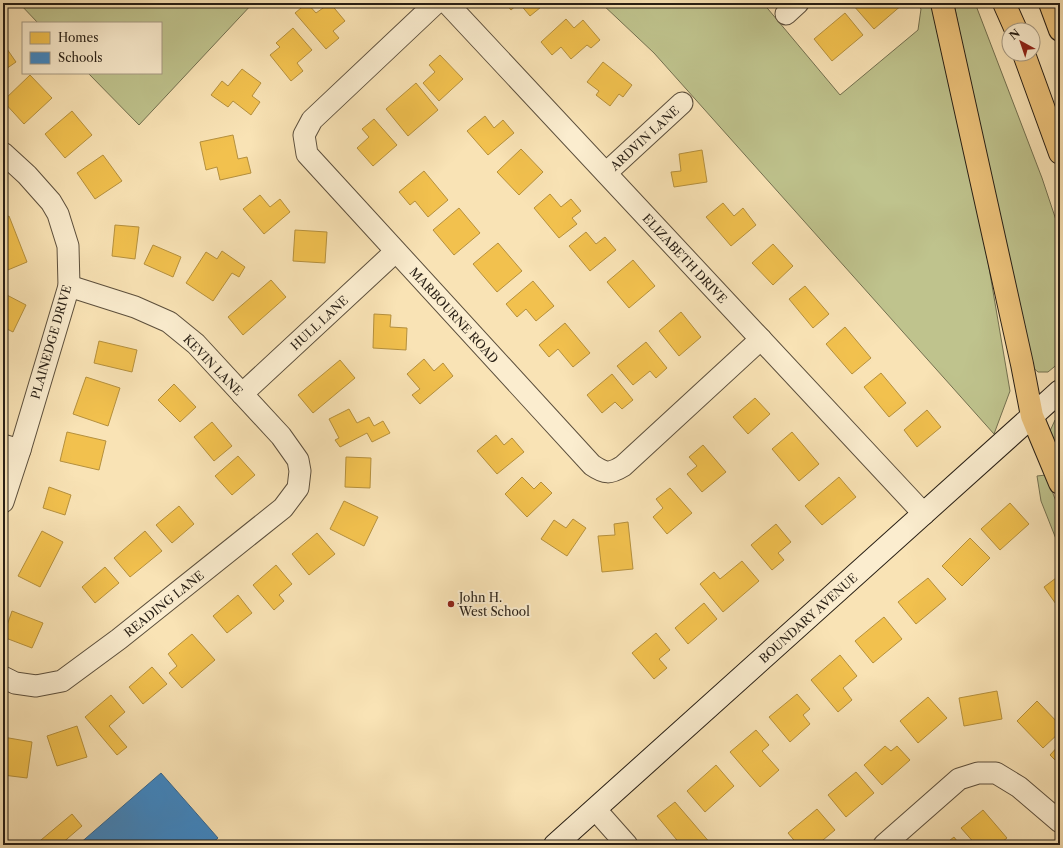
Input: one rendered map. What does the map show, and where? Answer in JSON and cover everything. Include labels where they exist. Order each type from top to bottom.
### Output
[{"type":"highway","points":[[942,3],[1022,364],[1032,416],[1060,483]]},
{"type":"highway","points":[[1004,3],[1012,22]]},
{"type":"highway","points":[[1050,3],[1060,30]]},
{"type":"highway","points":[[1027,62],[1060,153]]},
{"type":"main road","name":"BOUNDARY AVENUE","points":[[555,845],[1060,391]]},
{"type":"street","name":"MARBOURNE ROAD","points":[[436,3],[312,120],[304,135],[307,154],[395,252],[592,465],[607,473],[623,466],[761,339]]},
{"type":"street","name":"ELIZABETH DRIVE","points":[[447,3],[924,514]]},
{"type":"street","name":"ARDVIN LANE","points":[[606,173],[682,103]]},
{"type":"street","name":"PLAINEDGE DRIVE","points":[[3,153],[27,174],[51,202],[58,214],[68,246],[69,286],[12,447],[3,502]]},
{"type":"street","name":"HULL LANE","points":[[242,394],[395,252]]},
{"type":"street","name":"KEVIN LANE","points":[[69,286],[135,306],[169,322],[196,344],[281,436],[298,460],[300,477]]},
{"type":"street","name":"READING LANE","points":[[3,677],[16,683],[36,686],[62,681],[120,638],[283,508],[298,488],[300,477]]},
{"type":"street","points":[[884,845],[959,780],[978,773],[996,773],[1019,787],[1060,822]]},
{"type":"street","points":[[595,809],[627,845]]},
{"type":"green space","points":[[19,3],[253,3],[139,125],[89,74],[162,74],[162,22],[37,22]]},
{"type":"green space","points":[[601,3],[763,3],[840,95],[918,30],[921,9],[917,3],[932,3],[971,162],[1010,391],[994,434],[654,53]]},
{"type":"green space","points":[[954,3],[975,3],[1042,178],[1060,232],[1060,362],[1048,372],[1038,372],[1030,365],[970,88]]},
{"type":"green space","points":[[1060,416],[1060,459],[1050,431],[1055,420]]},
{"type":"green space","points":[[1046,475],[1060,512],[1060,549],[1041,501],[1037,476]]},
{"type":"building: Homes","points":[[307,3],[316,13],[330,3],[345,21],[333,31],[339,38],[326,49],[295,13]]},
{"type":"building: Homes","points":[[356,3],[367,3],[361,8]]},
{"type":"building: Homes","points":[[505,3],[519,3],[511,10]]},
{"type":"building: Homes","points":[[519,3],[546,3],[530,16]]},
{"type":"building: Homes","points":[[855,3],[903,4],[874,29],[853,5]]},
{"type":"building: Homes","points":[[845,13],[863,35],[832,61],[814,39]]},
{"type":"building: Homes","points":[[566,19],[574,28],[583,20],[600,40],[591,48],[587,45],[571,59],[561,47],[552,55],[541,42]]},
{"type":"building: Homes","points":[[293,28],[312,50],[297,63],[303,71],[291,81],[270,55],[280,47],[276,43]]},
{"type":"building: Homes","points":[[7,49],[16,62],[3,71],[3,52]]},
{"type":"building: Homes","points":[[440,55],[463,79],[439,101],[423,83],[435,72],[429,65]]},
{"type":"building: Homes","points":[[603,62],[632,85],[623,97],[619,94],[610,106],[596,95],[599,91],[587,82]]},
{"type":"building: Homes","points":[[242,69],[261,83],[252,96],[260,102],[251,115],[233,101],[228,107],[211,95],[222,81],[228,86]]},
{"type":"building: Homes","points":[[30,75],[52,98],[24,124],[3,101]]},
{"type":"building: Homes","points":[[416,83],[438,110],[408,136],[386,109]]},
{"type":"building: Homes","points":[[72,111],[92,135],[65,158],[45,134]]},
{"type":"building: Homes","points":[[485,116],[494,128],[503,120],[514,133],[488,155],[467,131]]},
{"type":"building: Homes","points":[[374,119],[397,145],[373,166],[357,148],[369,137],[362,129]]},
{"type":"building: Homes","points":[[233,135],[238,159],[247,157],[251,173],[220,180],[217,167],[206,170],[200,142]]},
{"type":"building: Homes","points":[[521,149],[543,172],[519,195],[497,172]]},
{"type":"building: Homes","points":[[702,150],[707,182],[674,187],[671,172],[681,171],[679,154]]},
{"type":"building: Homes","points":[[103,155],[122,181],[95,199],[77,173]]},
{"type":"building: Homes","points":[[424,171],[448,200],[428,217],[415,201],[410,205],[399,192]]},
{"type":"building: Homes","points":[[550,194],[561,207],[571,199],[581,211],[572,218],[577,224],[559,238],[534,208]]},
{"type":"building: Homes","points":[[260,195],[270,207],[280,199],[290,212],[264,234],[243,209]]},
{"type":"building: Homes","points":[[723,203],[734,216],[743,208],[756,225],[731,246],[706,217]]},
{"type":"building: Homes","points":[[459,208],[480,233],[454,255],[433,230]]},
{"type":"building: Homes","points":[[9,216],[27,262],[3,272],[3,219]]},
{"type":"building: Homes","points":[[115,225],[139,227],[135,259],[112,256]]},
{"type":"building: Homes","points":[[295,230],[327,232],[325,263],[293,261]]},
{"type":"building: Homes","points":[[586,232],[596,244],[605,237],[616,250],[590,271],[569,246]]},
{"type":"building: Homes","points":[[498,243],[522,271],[497,292],[473,264]]},
{"type":"building: Homes","points":[[773,244],[793,266],[773,285],[752,263]]},
{"type":"building: Homes","points":[[153,245],[181,257],[173,277],[144,264]]},
{"type":"building: Homes","points":[[222,251],[245,267],[239,277],[232,273],[213,301],[186,283],[206,252],[217,259]]},
{"type":"building: Homes","points":[[633,260],[655,286],[629,308],[607,282]]},
{"type":"building: Homes","points":[[271,280],[286,297],[243,335],[228,317]]},
{"type":"building: Homes","points":[[533,281],[554,306],[536,321],[526,309],[517,317],[506,304]]},
{"type":"building: Homes","points":[[805,286],[829,314],[813,328],[789,299]]},
{"type":"building: Homes","points":[[3,293],[26,305],[13,332],[3,327]]},
{"type":"building: Homes","points":[[681,312],[701,337],[679,356],[659,331]]},
{"type":"building: Homes","points":[[374,314],[391,315],[390,327],[407,328],[406,350],[373,348]]},
{"type":"building: Homes","points":[[565,323],[590,353],[573,367],[558,349],[549,357],[539,345]]},
{"type":"building: Homes","points":[[845,327],[871,358],[852,374],[826,344]]},
{"type":"building: Homes","points":[[99,341],[137,350],[132,372],[94,363]]},
{"type":"building: Homes","points":[[646,342],[667,368],[656,378],[650,371],[633,385],[617,366]]},
{"type":"building: Homes","points":[[424,359],[434,371],[443,363],[453,376],[420,404],[412,395],[420,389],[407,374]]},
{"type":"building: Homes","points":[[340,360],[355,378],[313,413],[298,395]]},
{"type":"building: Homes","points":[[881,373],[906,403],[889,417],[864,387]]},
{"type":"building: Homes","points":[[612,374],[633,400],[622,409],[615,402],[602,413],[587,395]]},
{"type":"building: Homes","points":[[86,377],[120,388],[108,426],[73,414]]},
{"type":"building: Homes","points":[[174,384],[196,407],[180,422],[158,400]]},
{"type":"building: Homes","points":[[755,398],[770,414],[748,434],[733,417]]},
{"type":"building: Homes","points":[[349,409],[357,423],[369,417],[374,426],[383,421],[390,433],[372,442],[367,433],[340,447],[335,440],[339,438],[329,419]]},
{"type":"building: Homes","points":[[927,410],[941,427],[917,447],[904,430]]},
{"type":"building: Homes","points":[[212,422],[232,446],[214,461],[194,437]]},
{"type":"building: Homes","points":[[67,432],[106,441],[99,470],[60,461]]},
{"type":"building: Homes","points":[[792,432],[819,464],[799,481],[772,449]]},
{"type":"building: Homes","points":[[496,435],[504,445],[512,438],[524,452],[497,474],[477,451]]},
{"type":"building: Homes","points":[[703,445],[726,472],[702,492],[687,474],[697,466],[689,457]]},
{"type":"building: Homes","points":[[238,456],[255,475],[232,495],[215,476]]},
{"type":"building: Homes","points":[[346,457],[371,458],[370,488],[345,487]]},
{"type":"building: Homes","points":[[522,477],[534,489],[541,482],[552,493],[527,517],[505,494]]},
{"type":"building: Homes","points":[[839,477],[856,497],[822,525],[805,506]]},
{"type":"building: Homes","points":[[49,487],[71,495],[65,515],[43,508]]},
{"type":"building: Homes","points":[[670,488],[692,513],[667,534],[653,517],[663,508],[656,499]]},
{"type":"building: Homes","points":[[344,501],[378,517],[364,546],[330,529]]},
{"type":"building: Homes","points":[[1010,503],[1029,524],[1000,550],[981,529]]},
{"type":"building: Homes","points":[[179,506],[194,524],[172,543],[156,525]]},
{"type":"building: Homes","points":[[573,519],[586,528],[567,556],[541,539],[554,520],[566,528]]},
{"type":"building: Homes","points":[[628,522],[633,569],[602,572],[598,536],[615,535],[614,524]]},
{"type":"building: Homes","points":[[776,524],[791,542],[778,553],[784,560],[772,570],[751,545]]},
{"type":"building: Homes","points":[[42,531],[63,542],[40,587],[18,576]]},
{"type":"building: Homes","points":[[145,531],[162,551],[130,577],[114,558]]},
{"type":"building: Homes","points":[[317,533],[335,554],[309,575],[292,554]]},
{"type":"building: Homes","points":[[970,538],[990,558],[962,586],[942,566]]},
{"type":"building: Homes","points":[[742,561],[759,581],[723,612],[700,584],[714,572],[720,579]]},
{"type":"building: Homes","points":[[276,565],[292,584],[279,595],[284,601],[274,610],[253,585]]},
{"type":"building: Homes","points":[[105,567],[119,583],[95,603],[82,587]]},
{"type":"building: Homes","points":[[1060,575],[1060,605],[1058,607],[1044,587]]},
{"type":"building: Homes","points":[[928,578],[946,599],[916,624],[898,602]]},
{"type":"building: Homes","points":[[238,595],[252,613],[227,633],[213,616]]},
{"type":"building: Homes","points":[[704,603],[717,619],[688,644],[675,628]]},
{"type":"building: Homes","points":[[12,611],[43,623],[32,648],[3,637]]},
{"type":"building: Homes","points":[[884,617],[902,639],[873,663],[855,641]]},
{"type":"building: Homes","points":[[656,633],[670,650],[659,659],[667,668],[654,679],[632,653]]},
{"type":"building: Homes","points":[[192,634],[215,660],[182,688],[169,673],[177,666],[168,654]]},
{"type":"building: Homes","points":[[840,655],[857,676],[843,688],[852,700],[838,712],[811,680]]},
{"type":"building: Homes","points":[[152,667],[167,684],[143,704],[129,687]]},
{"type":"building: Homes","points":[[997,691],[1002,719],[964,726],[959,698]]},
{"type":"building: Homes","points":[[797,694],[810,709],[803,715],[810,724],[790,742],[769,717]]},
{"type":"building: Homes","points":[[111,695],[125,712],[109,726],[127,747],[117,755],[85,717]]},
{"type":"building: Homes","points":[[928,697],[947,718],[918,743],[900,721]]},
{"type":"building: Homes","points":[[1037,701],[1060,725],[1060,732],[1043,748],[1017,721]]},
{"type":"building: Homes","points":[[77,726],[87,757],[57,766],[47,736]]},
{"type":"building: Homes","points":[[756,730],[769,745],[762,751],[779,770],[760,787],[730,752]]},
{"type":"building: Homes","points":[[3,737],[32,742],[27,778],[3,775]]},
{"type":"building: Homes","points":[[1060,744],[1060,765],[1050,755]]},
{"type":"building: Homes","points":[[885,746],[891,751],[897,746],[910,760],[882,785],[864,765]]},
{"type":"building: Homes","points":[[716,765],[734,786],[705,812],[687,791]]},
{"type":"building: Homes","points":[[856,772],[874,793],[846,817],[828,795]]},
{"type":"building: Homes","points":[[675,802],[711,844],[710,845],[681,845],[657,816]]},
{"type":"building: Homes","points":[[817,809],[835,830],[817,845],[798,845],[788,833]]},
{"type":"building: Homes","points":[[983,810],[1007,838],[998,845],[976,845],[961,828]]},
{"type":"building: Homes","points":[[72,814],[82,826],[60,845],[35,845]]},
{"type":"building: Homes","points":[[954,837],[960,845],[944,845]]},
{"type":"building: Homes","points":[[780,841],[784,845],[776,845]]},
{"type":"building: Schools","points":[[161,773],[218,838],[210,845],[78,845]]},
{"type":"place","name":"John H. West School","points":[[451,604]]}]
